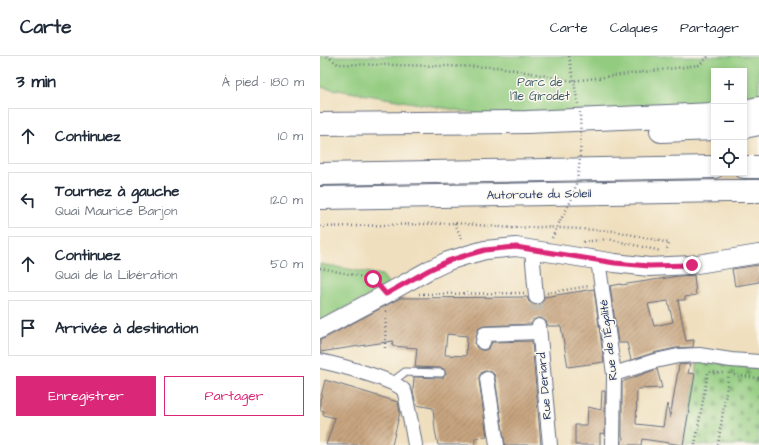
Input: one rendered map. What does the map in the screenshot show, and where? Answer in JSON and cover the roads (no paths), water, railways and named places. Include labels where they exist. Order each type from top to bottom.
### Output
[{"type":"main road","points":[[747,110],[759,108]]},
{"type":"main road","points":[[320,124],[527,122],[711,114]]},
{"type":"main road","points":[[747,126],[759,124]]},
{"type":"main road","points":[[320,138],[538,136],[711,129]]},
{"type":"main road","name":"Autoroute du Soleil","points":[[320,174],[711,167]]},
{"type":"main road","points":[[747,167],[759,167]]},
{"type":"main road","name":"Autoroute du Soleil","points":[[320,198],[759,191]]},
{"type":"street","points":[[320,328],[448,261],[485,250],[516,247],[598,260],[649,266],[692,265],[759,254]]},
{"type":"street","points":[[532,250],[536,295]]},
{"type":"street","name":"Rue de l'Égalité","points":[[598,260],[614,374],[613,445]]},
{"type":"street","name":"Rue Deriard","points":[[483,342],[485,334],[539,329],[550,445]]},
{"type":"street","points":[[614,374],[656,360],[678,356],[699,355],[731,360],[759,362]]},
{"type":"street","points":[[320,361],[365,373],[398,385],[403,390],[407,401],[415,445]]},
{"type":"street","points":[[487,379],[497,445]]},
{"type":"lane","points":[[392,382],[406,372],[441,373]]},
{"type":"tunnel","points":[[536,297],[539,326]]},
{"type":"park label","name":"Parc de l'île Girodet","points":[[540,89]]}]
